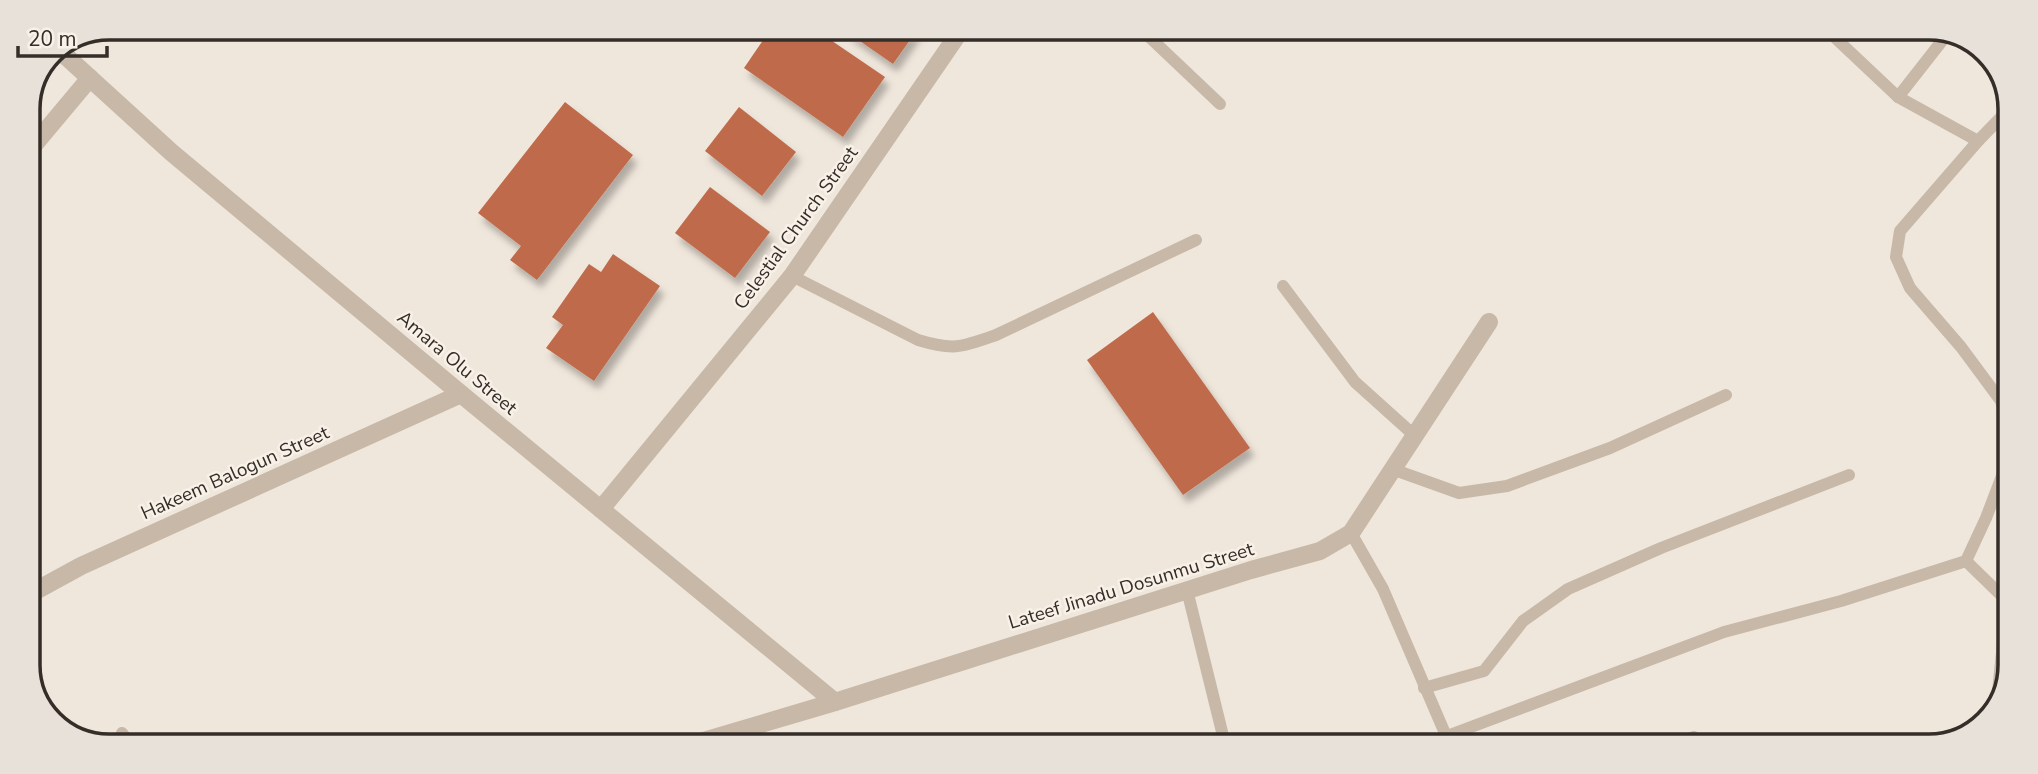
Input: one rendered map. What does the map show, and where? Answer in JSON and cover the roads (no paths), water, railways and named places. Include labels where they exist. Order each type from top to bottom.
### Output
[{"type":"street","name":"Celestial Church Street","points":[[601,509],[792,276],[954,40]]},
{"type":"street","name":"Amara Olu Street","points":[[69,54],[90,78],[171,152],[835,702]]},
{"type":"street","points":[[40,138],[90,78]]},
{"type":"street","points":[[1351,533],[1489,322]]},
{"type":"street","name":"Hakeem Balogun Street","points":[[40,588],[81,566],[461,394]]},
{"type":"street","name":"Lateef Jinadu Dosunmu Street","points":[[727,734],[1251,570],[1320,551],[1351,533]]},
{"type":"lane","points":[[1153,40],[1220,104]]},
{"type":"lane","points":[[1837,40],[1898,97],[1978,141]]},
{"type":"lane","points":[[1898,97],[1941,42]]},
{"type":"lane","points":[[1998,120],[1900,231],[1896,257],[1910,288],[1961,347],[1998,397]]},
{"type":"lane","points":[[792,276],[918,340],[941,347],[962,346],[996,335],[1196,240]]},
{"type":"lane","points":[[1283,286],[1355,382],[1415,436]]},
{"type":"lane","points":[[1392,469],[1459,494],[1507,486],[1610,448],[1726,395]]},
{"type":"lane","points":[[1424,688],[1484,671],[1523,621],[1568,589],[1661,548],[1849,475]]},
{"type":"lane","points":[[1463,734],[1724,632],[1841,601],[1966,561],[1998,487]]},
{"type":"lane","points":[[1351,533],[1383,589],[1445,734]]},
{"type":"lane","points":[[1966,561],[1998,592]]},
{"type":"lane","points":[[1187,590],[1223,734]]}]
